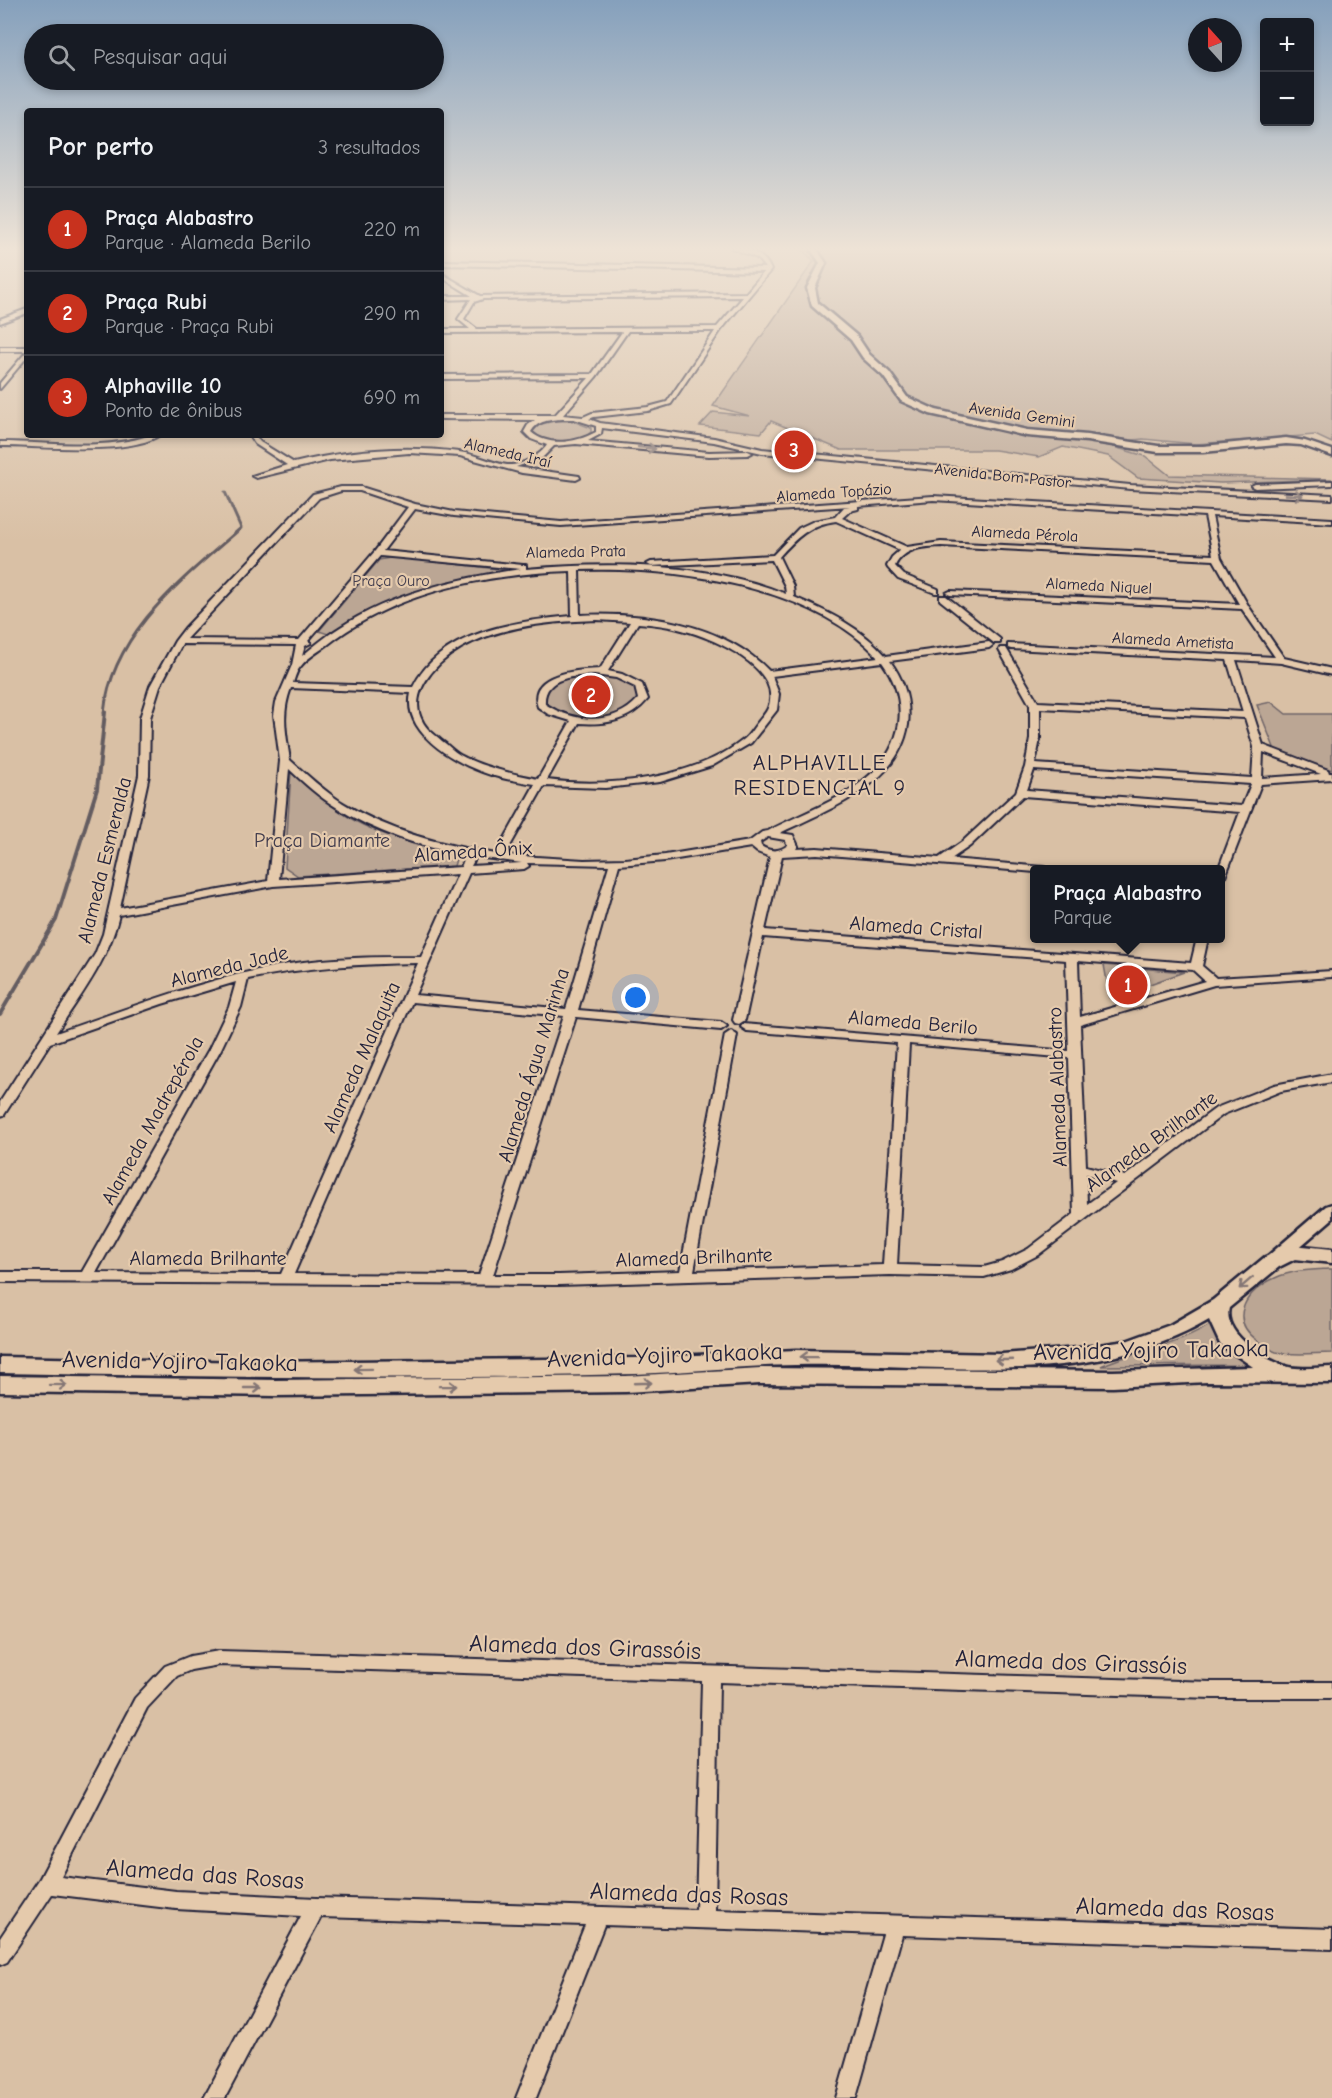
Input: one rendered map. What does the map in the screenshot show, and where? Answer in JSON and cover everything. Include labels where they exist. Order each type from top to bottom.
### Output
[{"type":"main road","points":[[1272,1262],[1293,1252],[1332,1256]]},
{"type":"main road","name":"Avenida Yojiro Takaoka","points":[[0,1365],[252,1370],[637,1366],[796,1357],[1002,1361],[1077,1355],[1128,1348],[1177,1330],[1220,1305],[1272,1262]]},
{"type":"main road","points":[[1220,1305],[1217,1316],[1227,1339],[1249,1356],[1285,1374]]},
{"type":"main road","name":"Avenida Yojiro Takaoka","points":[[0,1384],[275,1388],[614,1384],[760,1376],[1113,1379],[1285,1374],[1332,1375]]},
{"type":"street","points":[[557,417],[594,376],[615,346]]},
{"type":"street","points":[[444,417],[579,418],[648,409],[669,403],[708,346]]},
{"type":"street","name":"Avenida Gemini","points":[[859,346],[866,356],[886,374],[904,399],[933,412],[1028,433],[1087,438],[1158,449],[1203,449],[1286,441],[1302,443],[1332,453]]},
{"type":"street","points":[[4,349],[24,354]]},
{"type":"street","points":[[0,387],[24,357]]},
{"type":"street","points":[[444,377],[594,376]]},
{"type":"street","points":[[567,404],[579,418]]},
{"type":"street","points":[[515,417],[531,424],[548,418]]},
{"type":"street","name":"Avenida Bom Pastor","points":[[579,418],[599,425],[727,442],[762,451],[1173,489],[1332,497]]},
{"type":"street","points":[[508,467],[539,458],[548,450],[552,442],[527,432],[531,424]]},
{"type":"street","points":[[576,442],[599,433],[599,425]]},
{"type":"street","points":[[610,445],[634,439],[635,436],[626,429]]},
{"type":"street","name":"Avenida Bom Pastor","points":[[669,436],[717,437],[833,458]]},
{"type":"street","points":[[675,451],[668,447],[671,442],[687,437]]},
{"type":"street","points":[[54,443],[58,438]]},
{"type":"street","points":[[0,444],[120,443],[151,438]]},
{"type":"street","points":[[254,438],[256,443],[291,464]]},
{"type":"street","name":"Avenida Bom Pastor","points":[[552,442],[576,442],[718,455],[755,453],[833,458]]},
{"type":"street","points":[[718,455],[731,450],[727,442]]},
{"type":"street","name":"Alameda Iraí","points":[[256,476],[291,464],[354,454],[427,453],[469,456],[508,467],[576,478]]},
{"type":"street","name":"Avenida Bom Pastor","points":[[1173,489],[1332,483]]},
{"type":"street","name":"Alameda Topázio","points":[[341,489],[370,491],[413,506],[490,519],[561,524],[795,509],[814,514],[863,505],[933,498],[1332,521]]},
{"type":"street","name":"Alameda Esmeralda","points":[[0,1112],[101,954],[115,912],[119,882],[144,775],[145,718],[155,686],[179,641],[311,499],[341,489]]},
{"type":"street","points":[[273,883],[285,761],[279,715],[301,643],[378,553],[413,506]]},
{"type":"street","points":[[837,519],[846,508]]},
{"type":"street","points":[[1208,513],[1217,558],[1245,607],[1281,660]]},
{"type":"street","points":[[296,665],[326,642],[369,616],[424,593],[503,575],[575,569],[665,567],[775,557],[814,514],[837,519],[906,549]]},
{"type":"street","name":"Alameda Pérola","points":[[906,549],[941,544],[1217,558]]},
{"type":"street","name":"Alameda Niquel","points":[[906,549],[893,561],[891,566],[900,577],[947,595],[1245,607]]},
{"type":"street","name":"Alameda Prata","points":[[378,553],[491,565],[575,569]]},
{"type":"street","points":[[775,557],[789,586],[790,598]]},
{"type":"street","points":[[285,761],[340,806],[370,822],[400,834],[472,853],[548,864],[665,858],[756,841],[804,819],[867,783],[886,764],[897,745],[905,721],[903,698],[898,680],[885,658],[867,641],[832,618],[790,598],[744,583],[665,567]]},
{"type":"street","points":[[575,569],[576,618]]},
{"type":"street","points":[[947,595],[993,643]]},
{"type":"street","points":[[576,618],[635,620],[665,624],[707,634],[742,651],[767,674],[773,686],[774,704],[767,721],[732,753],[677,775],[636,783],[590,787],[540,785],[472,764],[439,745],[418,722],[413,704],[414,690],[426,672],[438,660],[482,637],[541,621],[576,618]]},
{"type":"street","points":[[603,672],[635,620]]},
{"type":"street","points":[[179,641],[326,642]]},
{"type":"street","points":[[767,674],[993,643]]},
{"type":"street","name":"Alameda Ametista","points":[[993,643],[1007,648],[1281,660],[1332,672]]},
{"type":"street","points":[[942,861],[966,844],[1021,793],[1030,767],[1035,739],[1035,705],[1007,648]]},
{"type":"street","points":[[1225,865],[1257,781],[1259,747],[1231,659]]},
{"type":"street","points":[[603,672],[631,680],[643,692],[643,699],[631,712],[620,717],[576,720],[548,712],[541,705],[538,697],[541,690],[560,677],[603,672]]},
{"type":"street","points":[[287,685],[414,690]]},
{"type":"street","points":[[1035,705],[1250,715]]},
{"type":"street","points":[[499,857],[576,720]]},
{"type":"street","points":[[1259,747],[1280,758],[1332,775]]},
{"type":"street","points":[[1030,767],[1257,781],[1332,775]]},
{"type":"street","points":[[1021,793],[1245,809]]},
{"type":"street","points":[[779,854],[791,849],[791,840],[804,819]]},
{"type":"street","points":[[772,833],[817,851]]},
{"type":"street","points":[[756,841],[759,850],[779,854],[817,851],[1030,869]]},
{"type":"street","points":[[966,844],[980,864]]},
{"type":"street","name":"Alameda Malaquita","points":[[286,1277],[472,853]]},
{"type":"street","points":[[686,1276],[727,1020],[743,1023],[757,933],[779,854]]},
{"type":"street","name":"Alameda Água Marinha","points":[[485,1279],[571,1012],[615,862]]},
{"type":"street","name":"Alameda Ônix","points":[[115,912],[273,883],[548,864]]},
{"type":"street","name":"Alameda Cristal","points":[[757,933],[1196,967]]},
{"type":"street","points":[[1202,943],[1196,967],[1213,982]]},
{"type":"street","name":"Alameda Alabastro","points":[[1072,957],[1081,1216]]},
{"type":"street","name":"Alameda Jade","points":[[48,1040],[202,988],[243,977],[302,966],[425,960]]},
{"type":"street","points":[[1074,1023],[1213,982],[1332,974]]},
{"type":"street","name":"Alameda Madrepérola","points":[[86,1278],[215,1049],[235,1007],[243,977]]},
{"type":"street","points":[[408,998],[571,1012],[726,1030]]},
{"type":"street","name":"Alameda Berilo","points":[[743,1023],[903,1041],[1075,1055]]},
{"type":"street","points":[[890,1270],[903,1041]]},
{"type":"street","name":"Alameda Brilhante","points":[[0,1277],[485,1279],[890,1270],[984,1272],[1006,1266],[1033,1252],[1220,1111],[1278,1088],[1332,1078]]},
{"type":"street","points":[[1079,1168],[1126,1181]]},
{"type":"street","points":[[1272,1262],[1332,1210]]},
{"type":"street","name":"Alameda dos Girassóis","points":[[0,1955],[47,1884],[141,1703],[171,1671],[219,1658],[1212,1690],[1332,1690]]},
{"type":"street","points":[[705,1918],[711,1675]]},
{"type":"street","name":"Alameda das Rosas","points":[[47,1884],[176,1900],[316,1907],[1332,1939]]},
{"type":"street","points":[[214,2098],[316,1907]]},
{"type":"street","points":[[526,2098],[598,1917]]},
{"type":"street","points":[[846,2098],[895,1926]]},
{"type":"green space","points":[[755,346],[1332,346],[1332,443],[1315,435],[1196,444],[1143,439],[1100,443],[1145,456],[1169,475],[1332,479],[1221,483],[1138,478],[1108,456],[1063,447],[1039,457],[995,450],[841,450],[771,421],[761,433],[700,426],[713,412],[750,416],[713,406]]},
{"type":"green space","points":[[554,421],[573,421],[591,428],[591,432],[579,439],[562,442],[545,440],[533,432],[538,425]]},
{"type":"green space","name":"Praça Ouro","points":[[395,557],[506,570],[492,576],[447,584],[416,594],[371,612],[328,634],[319,631],[379,560]]},
{"type":"green space","points":[[606,674],[636,686],[641,699],[621,715],[598,720],[579,719],[543,704],[543,690],[557,681],[581,675]]},
{"type":"green space","points":[[1271,702],[1286,714],[1332,714],[1332,770],[1275,750],[1257,705]]},
{"type":"green space","name":"Praça Diamante","points":[[291,771],[353,820],[397,839],[457,856],[454,866],[298,876],[285,867]]},
{"type":"green space","points":[[1104,965],[1184,972],[1110,998]]},
{"type":"green space","points":[[1332,1269],[1332,1353],[1276,1352],[1248,1332],[1243,1323],[1244,1305],[1249,1297],[1265,1283],[1288,1273]]},
{"type":"green space","points":[[1214,1322],[1234,1352],[1248,1365],[1101,1366],[1187,1337]]},
{"type":"waterway","points":[[104,713],[110,684],[121,657],[136,632],[175,587],[241,528],[225,492]]},
{"type":"waterway","points":[[0,1014],[56,920],[97,789],[105,712]]},
{"type":"place","name":"Alphaville 10","points":[[794,450]]},
{"type":"place","name":"Praça Rubi","points":[[591,695]]},
{"type":"place","name":"Praça Alabastro","points":[[1128,985]]},
{"type":"district","name":"ALPHAVILLE RESIDENCIAL 9","points":[[820,774]]}]
